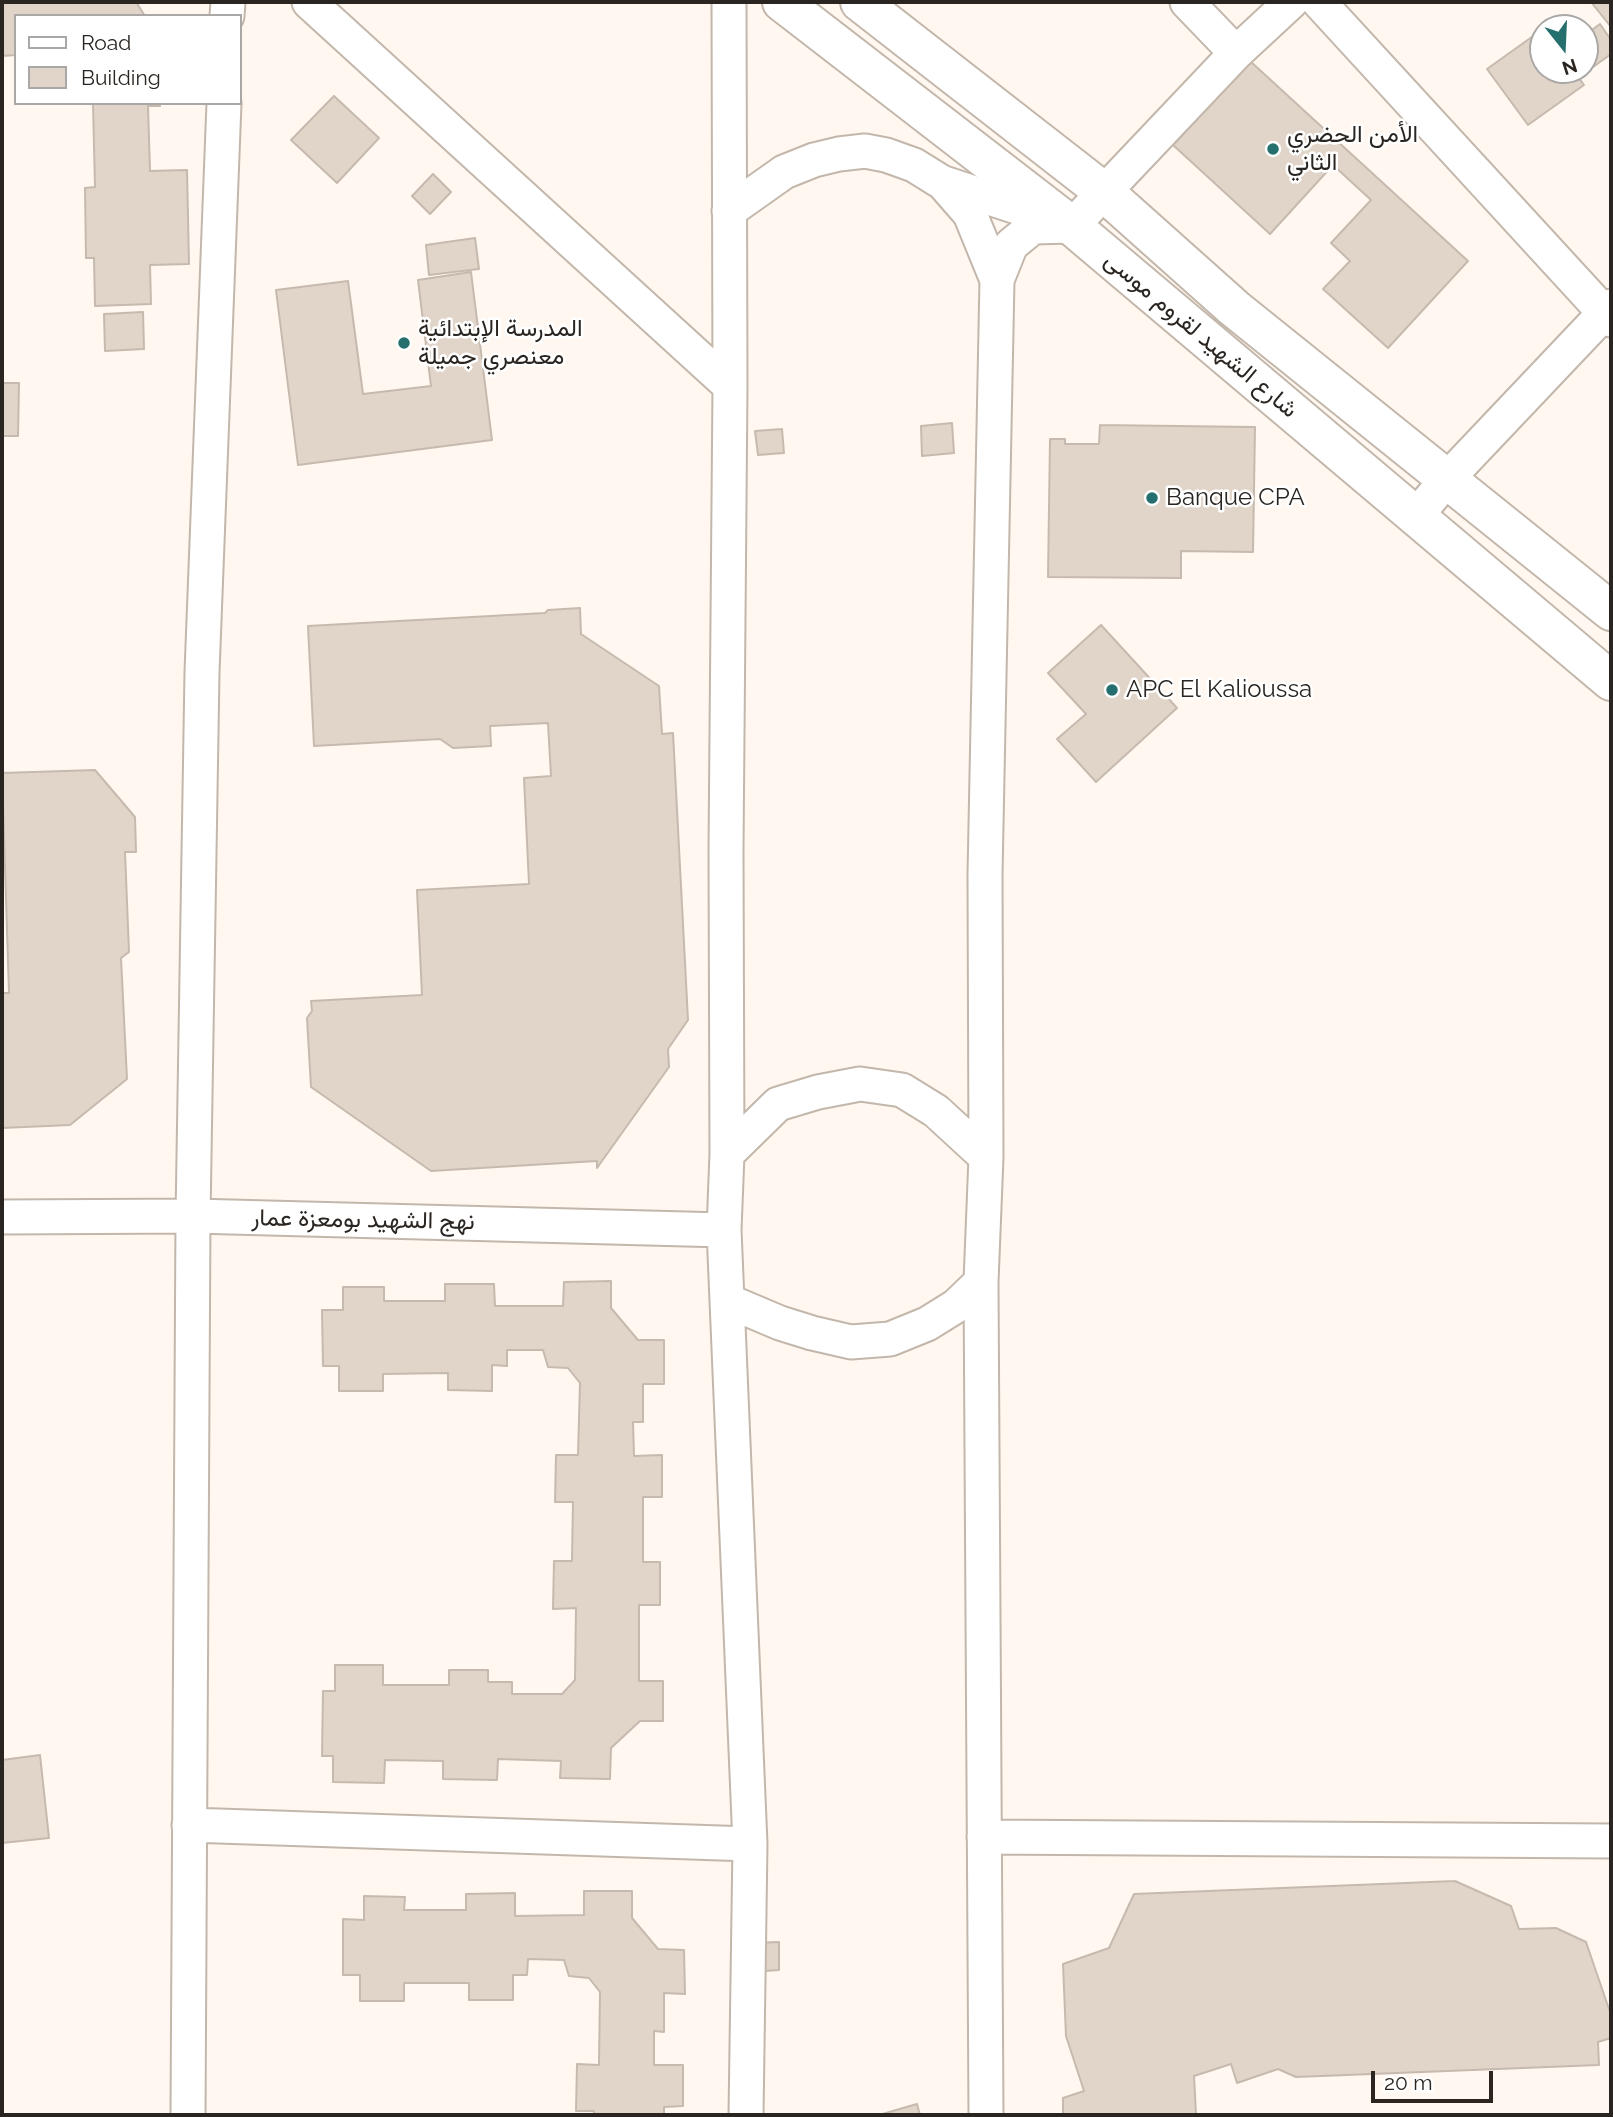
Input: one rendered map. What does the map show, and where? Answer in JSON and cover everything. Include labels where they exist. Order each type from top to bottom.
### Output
[{"type":"street","points":[[309,2],[730,386]]},
{"type":"street","points":[[730,2],[727,1154],[724,1230],[750,1844],[746,2115]]},
{"type":"street","name":"شارع الشهيد لقروم موسى","points":[[782,2],[1072,226],[1611,681]]},
{"type":"street","name":"شارع الشهيد لقروم موسى","points":[[860,2],[1104,192],[1234,308],[1611,611]]},
{"type":"street","points":[[1187,2],[1236,53]]},
{"type":"street","points":[[986,2115],[981,1282],[986,1157],[985,874],[997,280],[1011,245],[1033,227],[1072,226],[1236,53],[1291,2]]},
{"type":"street","points":[[1319,2],[1609,313],[1447,479],[1416,516]]},
{"type":"street","points":[[188,2115],[193,1216],[202,672],[224,105]]},
{"type":"street","points":[[729,211],[784,172],[814,160],[865,152],[886,155],[914,165],[943,183],[1072,226]]},
{"type":"street","points":[[943,183],[970,214],[997,280]]},
{"type":"street","points":[[727,1154],[778,1104],[818,1091],[860,1084],[902,1090],[936,1111],[986,1157]]},
{"type":"street","name":"نهج الشهيد بومعزة عمار","points":[[2,1217],[193,1216],[724,1230]]},
{"type":"street","points":[[728,1301],[780,1323],[851,1342],[890,1339],[927,1324],[956,1306],[981,1282]]},
{"type":"street","points":[[189,1825],[750,1844]]},
{"type":"street","points":[[984,1837],[1611,1841]]},
{"type":"building","points":[[2,2],[136,2],[144,14],[14,14],[14,55],[2,56]]},
{"type":"building","points":[[1591,2],[1611,2],[1611,27]]},
{"type":"building","points":[[1599,25],[1611,40],[1611,54],[1599,63]]},
{"type":"building","points":[[1529,39],[1529,84],[1584,85],[1528,125],[1487,69]]},
{"type":"building","points":[[1250,61],[1468,261],[1388,348],[1323,289],[1350,261],[1331,243],[1371,200],[1333,165],[1270,234],[1173,145]]},
{"type":"building","points":[[334,96],[379,138],[337,183],[291,140]]},
{"type":"building","points":[[93,105],[160,105],[148,106],[150,171],[187,170],[189,264],[150,265],[151,304],[95,306],[94,258],[86,258],[85,188],[95,187]]},
{"type":"building","points":[[433,174],[451,192],[430,214],[412,196]]},
{"type":"building","points":[[475,238],[479,269],[429,275],[426,245]]},
{"type":"building","points":[[471,272],[492,440],[298,465],[276,290],[348,281],[363,394],[431,386],[418,280]]},
{"type":"building","points":[[143,312],[144,349],[105,351],[104,314]]},
{"type":"building","points":[[2,383],[19,383],[18,436],[2,436]]},
{"type":"building","points":[[952,423],[954,453],[922,456],[921,426]]},
{"type":"building","name":"Banque CPA","points":[[1100,425],[1255,427],[1253,552],[1181,551],[1181,578],[1048,577],[1050,439],[1065,439],[1065,444],[1099,444]]},
{"type":"building","points":[[782,429],[784,453],[758,455],[755,431]]},
{"type":"building","points":[[580,608],[581,634],[659,686],[662,734],[673,733],[688,1020],[668,1049],[669,1067],[597,1168],[597,1161],[431,1171],[311,1087],[307,1018],[312,1011],[311,1001],[422,995],[417,890],[529,884],[524,778],[551,776],[548,723],[490,726],[491,746],[453,748],[440,739],[314,746],[308,626],[545,613],[548,610]]},
{"type":"building","name":"APC El Kalioussa","points":[[1101,625],[1177,708],[1096,782],[1057,739],[1086,714],[1048,673]]},
{"type":"building","points":[[95,770],[135,817],[136,852],[125,852],[129,952],[121,958],[127,1079],[70,1125],[2,1128],[2,993],[9,993],[2,773]]},
{"type":"building","points":[[611,1281],[611,1308],[638,1340],[664,1340],[664,1384],[643,1384],[643,1422],[633,1422],[634,1456],[662,1455],[662,1497],[643,1497],[643,1562],[660,1562],[660,1605],[639,1605],[639,1681],[663,1681],[663,1721],[640,1721],[611,1748],[610,1779],[560,1778],[561,1761],[498,1759],[497,1780],[443,1779],[443,1761],[385,1760],[384,1783],[333,1782],[333,1756],[322,1756],[323,1691],[335,1691],[335,1665],[383,1665],[383,1685],[449,1685],[449,1670],[488,1670],[488,1682],[512,1682],[512,1694],[562,1694],[575,1680],[576,1608],[553,1609],[554,1561],[572,1561],[573,1502],[555,1502],[556,1455],[578,1455],[580,1383],[568,1368],[548,1367],[543,1350],[507,1350],[507,1366],[492,1365],[492,1391],[448,1390],[448,1373],[383,1374],[383,1391],[339,1391],[339,1366],[323,1366],[322,1310],[343,1310],[343,1287],[384,1287],[384,1301],[445,1301],[445,1284],[494,1284],[495,1306],[563,1306],[564,1282]]},
{"type":"building","points":[[40,1755],[49,1838],[2,1843],[2,1760]]},
{"type":"building","points":[[1455,1881],[1511,1906],[1519,1929],[1556,1928],[1586,1942],[1611,2015],[1611,2038],[1598,2042],[1599,2065],[1296,2077],[1278,2069],[1237,2083],[1231,2064],[1194,2076],[1196,2115],[1063,2115],[1063,2098],[1084,2091],[1066,2036],[1063,1964],[1109,1948],[1134,1894]]},
{"type":"building","points":[[584,1891],[632,1891],[632,1918],[658,1949],[684,1950],[685,1994],[664,1993],[664,2032],[654,2031],[654,2065],[683,2065],[683,2106],[664,2107],[664,2115],[594,2115],[594,2111],[576,2111],[577,2064],[599,2065],[600,1992],[589,1978],[569,1976],[564,1960],[528,1959],[527,1975],[513,1975],[513,2000],[469,2000],[469,1983],[404,1983],[404,2001],[360,2001],[360,1975],[343,1975],[343,1919],[364,1920],[364,1896],[405,1897],[404,1910],[466,1910],[466,1894],[515,1893],[515,1916],[584,1915]]},
{"type":"building","points":[[779,1942],[779,1970],[751,1972],[750,1943]]},
{"type":"building","points":[[917,2104],[920,2115],[879,2115]]},
{"type":"place","name":"الأمن الحضري الثاني","points":[[1273,149]]},
{"type":"place","name":"المدرسة الإبتدائية معنصري جميلة","points":[[404,343]]},
{"type":"place","name":"Banque CPA","points":[[1152,498]]},
{"type":"place","name":"APC El Kalioussa","points":[[1112,690]]}]
